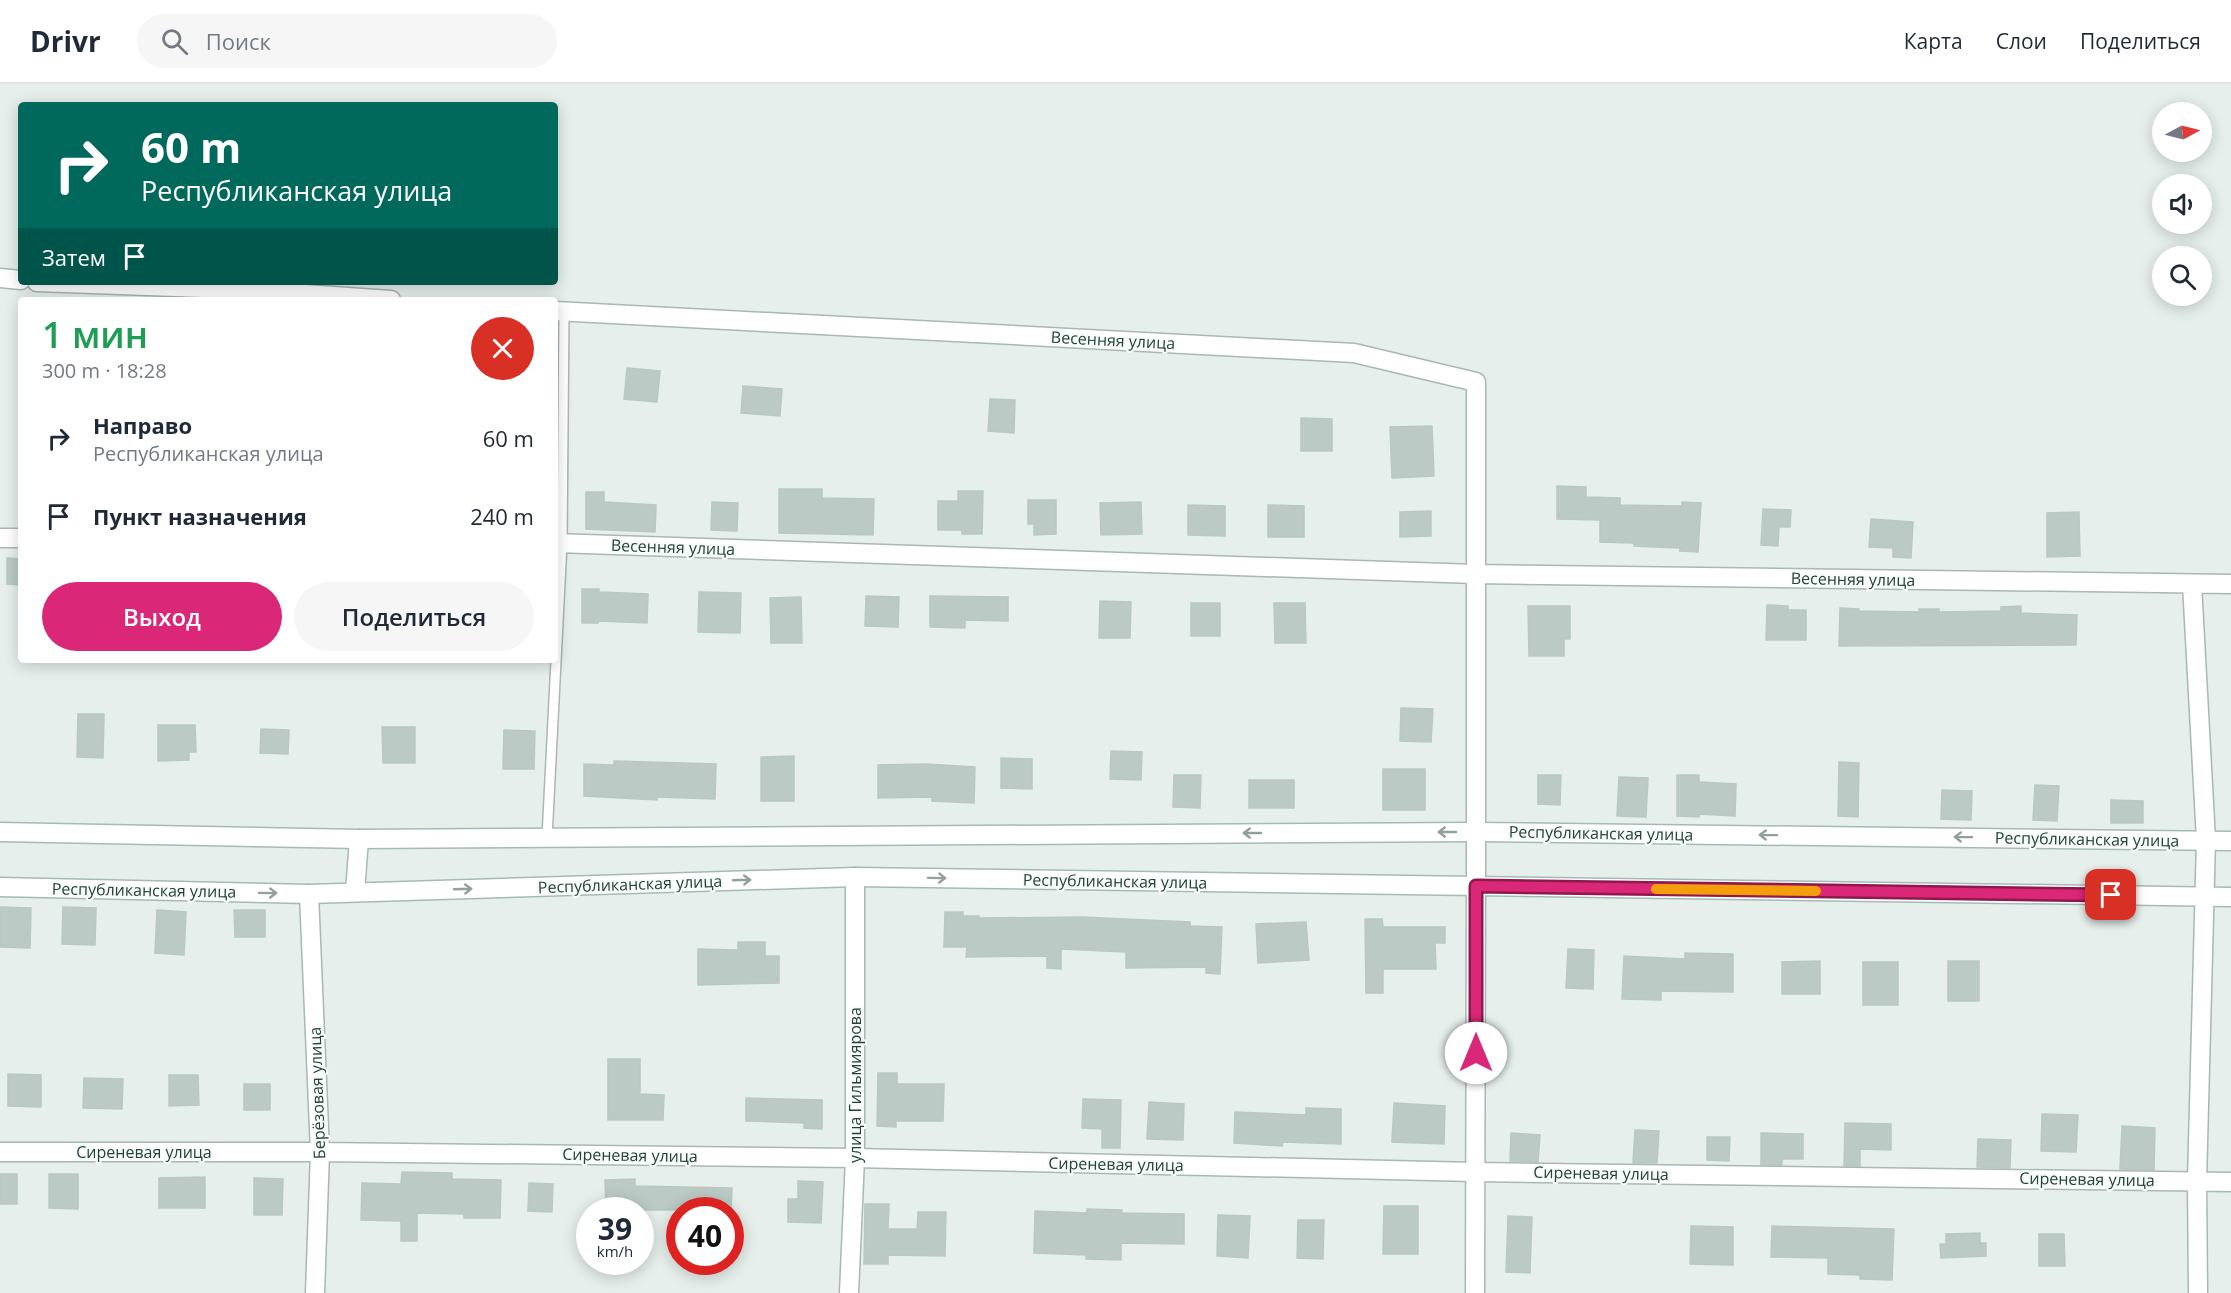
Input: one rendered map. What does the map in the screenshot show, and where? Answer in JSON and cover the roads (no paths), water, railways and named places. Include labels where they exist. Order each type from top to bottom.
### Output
[{"type":"street","points":[[0,278],[18,280]]},
{"type":"street","points":[[120,285],[231,289],[347,297]]},
{"type":"street","name":"Весенняя улица","points":[[560,311],[1354,353],[1476,382],[1475,1293]]},
{"type":"street","points":[[0,538],[18,538]]},
{"type":"street","name":"Весенняя улица","points":[[558,543],[1475,574],[2231,584]]},
{"type":"street","points":[[2192,584],[2206,840],[2197,1181],[2198,1293]]},
{"type":"street","name":"Республиканская улица","points":[[0,832],[359,839],[1475,832],[2231,841]]},
{"type":"street","points":[[355,892],[359,839]]},
{"type":"street","name":"Республиканская улица","points":[[0,887],[309,894],[855,877],[2231,897]]},
{"type":"street","name":"улица Гильмиярова","points":[[849,1293],[855,1158],[855,877]]},
{"type":"street","name":"Берёзовая улица","points":[[309,894],[320,1152],[315,1293]]},
{"type":"street","name":"Сиреневая улица","points":[[0,1152],[320,1152],[855,1158],[1475,1172],[2231,1182]]},
{"type":"lane","points":[[558,543],[560,311]]},
{"type":"lane","points":[[547,838],[554,663]]}]
